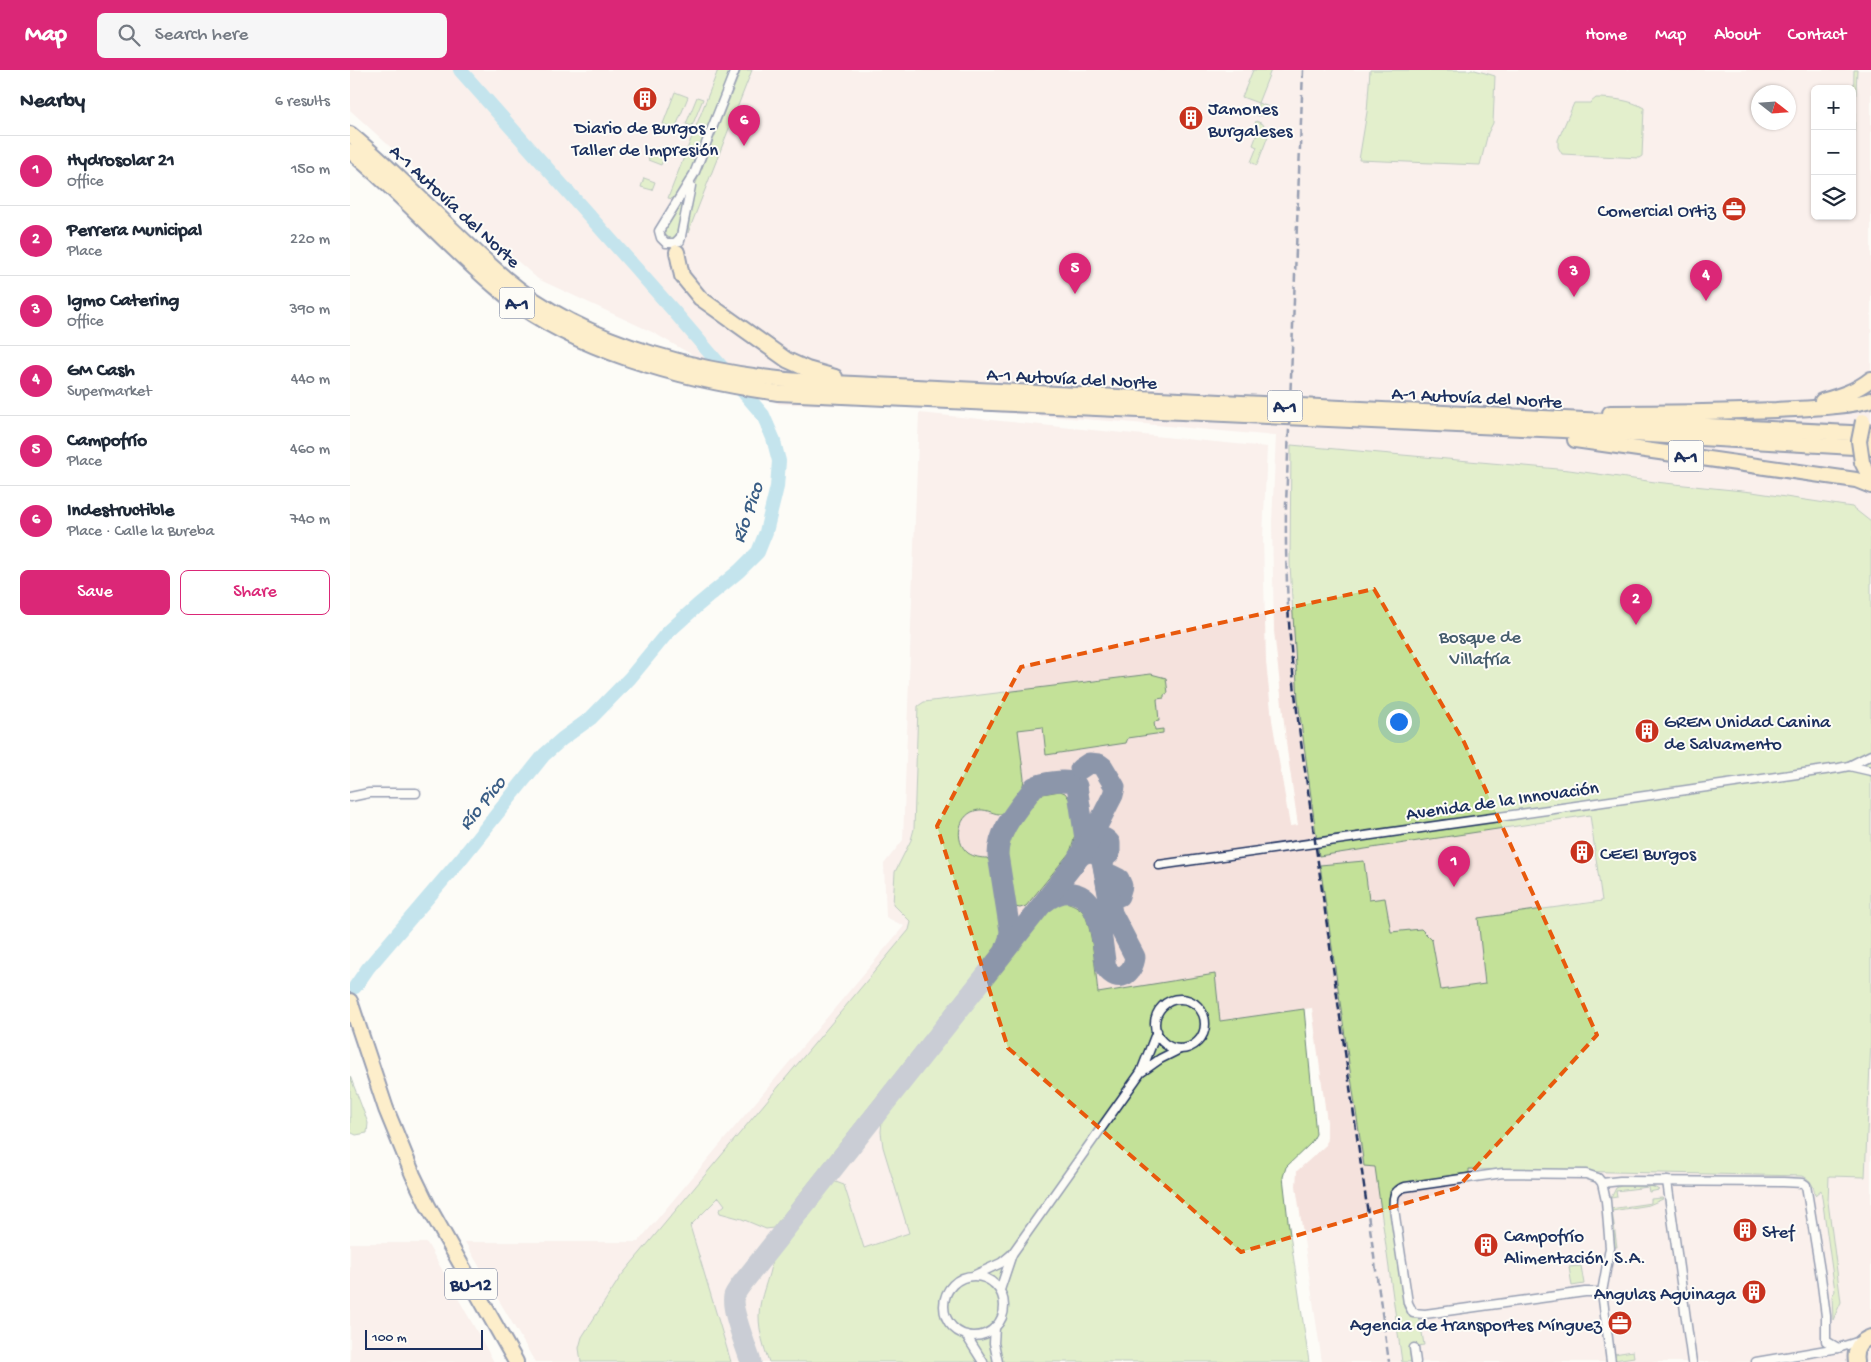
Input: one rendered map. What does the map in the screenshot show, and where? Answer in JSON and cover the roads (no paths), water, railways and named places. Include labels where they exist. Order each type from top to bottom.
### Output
[{"type":"highway","name":"A-1 Autovía del Norte","points":[[350,134],[388,167],[505,278],[534,300],[554,312],[602,335],[661,356],[742,375],[788,381],[1871,434]]},
{"type":"highway","name":"A-1 Autovía del Norte","points":[[350,151],[497,289],[538,318],[588,342],[642,363],[688,377],[725,385],[778,393],[1871,448]]},
{"type":"highway","points":[[677,252],[682,276],[700,298],[751,336],[797,366],[836,377],[988,386],[1020,393]]},
{"type":"highway","points":[[1717,413],[1818,402],[1843,395],[1871,379]]},
{"type":"highway","points":[[1434,413],[1449,408],[1572,413],[1717,413],[1827,407],[1871,400]]},
{"type":"highway","points":[[1871,407],[1863,421],[1859,441],[1862,462],[1871,480]]},
{"type":"highway","name":"A-1","points":[[1450,426],[1615,445],[1856,480],[1871,486]]},
{"type":"highway","name":"BU-12","points":[[350,1001],[386,1110],[413,1175],[428,1206],[516,1362]]},
{"type":"highway","points":[[1856,1362],[1855,1354],[1857,1348],[1867,1339]]},
{"type":"street","points":[[677,252],[694,174],[735,70]]},
{"type":"street","points":[[681,237],[671,244],[663,241],[659,231],[694,174]]},
{"type":"street","name":"Avenida de la Innovación","points":[[1159,864],[1849,766],[1871,754]]},
{"type":"street","name":"Avenida de la Innovación","points":[[1849,766],[1871,771]]},
{"type":"street","points":[[350,797],[369,794],[416,793]]},
{"type":"street","points":[[975,1275],[1001,1263],[1012,1254],[1142,1072],[1156,1031],[1156,1018],[1164,1004],[1180,998],[1196,1003],[1205,1017],[1204,1034],[1193,1046],[1180,1049],[1160,1059],[1142,1072]]},
{"type":"street","points":[[1156,1031],[1162,1041],[1169,1046],[1180,1049]]},
{"type":"street","points":[[1602,1292],[1585,1292],[1425,1314],[1413,1313],[1408,1303],[1393,1203],[1395,1192],[1405,1186],[1503,1173],[1586,1174],[1598,1178],[1602,1183],[1607,1204],[1610,1248],[1602,1292],[1611,1362]]},
{"type":"street","points":[[1602,1183],[1611,1181],[1795,1182],[1806,1186],[1826,1316],[1826,1341],[1838,1348]]},
{"type":"street","points":[[1667,1181],[1692,1362]]},
{"type":"street","points":[[1000,1290],[1012,1254]]},
{"type":"street","points":[[975,1275],[985,1277],[1000,1290],[1004,1309],[1001,1319],[995,1327],[977,1336],[958,1332],[950,1325],[945,1316],[943,1306],[949,1287],[956,1280],[975,1275]]},
{"type":"street","points":[[995,1327],[994,1343],[998,1362]]},
{"type":"street","points":[[966,1335],[983,1362]]},
{"type":"street","points":[[1756,1362],[1838,1348],[1867,1339]]},
{"type":"street","points":[[1414,1348],[1416,1362]]},
{"type":"waterway","name":"Río Pico","points":[[355,987],[368,968],[461,859],[544,755],[591,718],[630,678],[667,633],[739,571],[758,552],[766,532],[777,487],[779,461],[773,438],[763,415],[672,309],[460,70]]},
{"type":"railway","points":[[1303,70],[1286,505],[1286,563],[1289,620],[1300,735],[1389,1362]]},
{"type":"place","name":"Diario de Burgos - Taller de Impresión","points":[[645,99]]},
{"type":"place","name":"Jamones Burgaleses","points":[[1191,118]]},
{"type":"place","name":"Indestructible","points":[[744,146]]},
{"type":"place","name":"Comercial Ortiz","points":[[1734,209]]},
{"type":"place","name":"Campofrío","points":[[1075,294]]},
{"type":"place","name":"Igmo Catering","points":[[1574,297]]},
{"type":"place","name":"GM Cash","points":[[1706,301]]},
{"type":"place","name":"Perrera Municipal","points":[[1636,625]]},
{"type":"place","name":"GREM Unidad Canina de Salvamento","points":[[1647,731]]},
{"type":"place","name":"CEEI Burgos","points":[[1582,852]]},
{"type":"place","name":"Hydrosolar 21","points":[[1454,887]]},
{"type":"place","name":"Stef","points":[[1745,1230]]},
{"type":"place","name":"Campofrío Alimentación, S.A.","points":[[1486,1245]]},
{"type":"place","name":"Angulas Aguinaga","points":[[1754,1292]]},
{"type":"place","name":"Agencia de transportes Mínguez","points":[[1620,1323]]},
{"type":"park label","name":"Bosque de Villafría","points":[[1480,646]]}]
